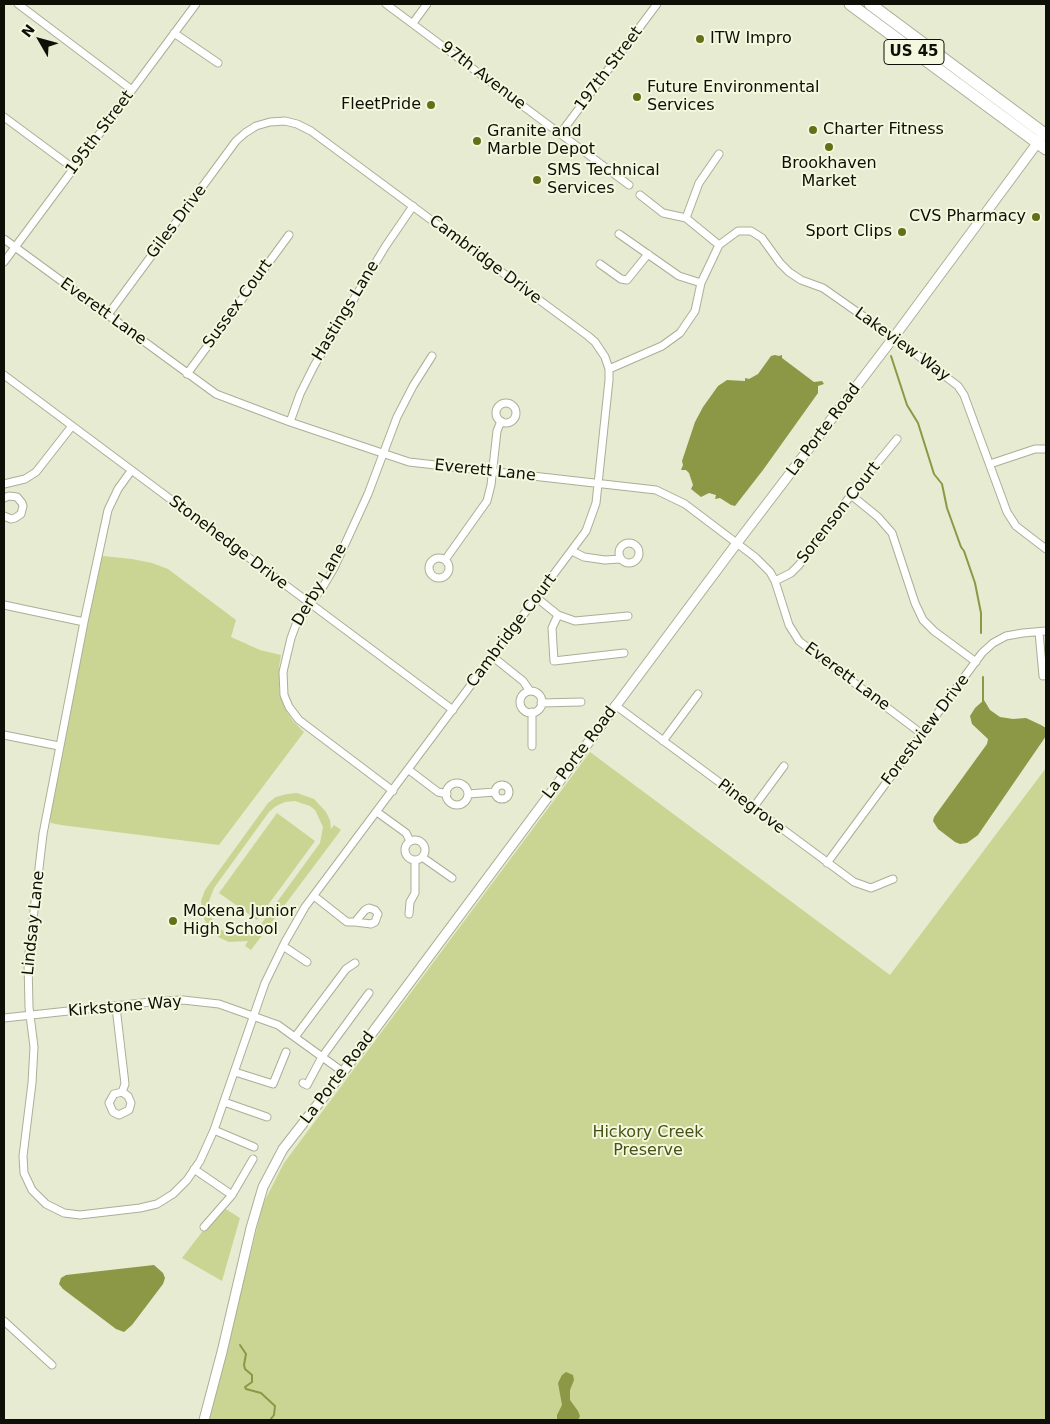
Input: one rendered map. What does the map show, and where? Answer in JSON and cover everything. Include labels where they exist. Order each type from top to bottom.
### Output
[{"type":"main road","name":"US 45","points":[[850,4],[1044,138]]},
{"type":"main road","name":"US 45","points":[[870,4],[1044,138]]},
{"type":"street","points":[[18,4],[132,90]]},
{"type":"street","name":"195th Street","points":[[4,262],[196,4]]},
{"type":"street","name":"97th Avenue","points":[[386,4],[628,185]]},
{"type":"street","points":[[413,23],[427,4]]},
{"type":"street","name":"197th Street","points":[[560,134],[657,4]]},
{"type":"street","points":[[174,33],[218,63]]},
{"type":"street","points":[[4,117],[73,168]]},
{"type":"street","name":"Cambridge Drive","points":[[249,130],[263,123],[279,121],[303,126],[588,336],[601,350],[609,369],[598,483]]},
{"type":"street","name":"Giles Drive","points":[[107,316],[232,146],[249,130]]},
{"type":"street","name":"La Porte Road","points":[[204,1420],[251,1228],[263,1187],[283,1149],[343,1072],[615,705],[1044,138]]},
{"type":"street","points":[[686,218],[699,184],[719,154]]},
{"type":"street","points":[[609,369],[662,346],[680,333],[694,311],[701,283],[720,245],[686,218],[663,213],[640,195]]},
{"type":"street","name":"Hastings Lane","points":[[290,422],[300,394],[314,366],[384,247],[412,206]]},
{"type":"street","name":"Lakeview Way","points":[[720,245],[738,230],[751,231],[762,238],[789,272],[801,280],[823,288],[894,337],[958,386],[964,395],[1007,512],[1025,533],[1046,549]]},
{"type":"street","points":[[619,234],[679,276],[701,283]]},
{"type":"street","name":"Sussex Court","points":[[187,374],[288,235]]},
{"type":"street","name":"Everett Lane","points":[[4,239],[216,394],[383,454],[426,464],[656,490],[685,504],[764,565],[775,581],[788,625],[799,641],[922,734]]},
{"type":"street","points":[[600,264],[621,279],[627,280],[648,254]]},
{"type":"street","name":"Derby Lane","points":[[392,791],[302,724],[286,701],[283,679],[288,647],[297,622],[324,585],[341,553],[368,494],[399,412],[432,356]]},
{"type":"street","name":"Stonehedge Drive","points":[[4,375],[454,710]]},
{"type":"street","points":[[445,560],[487,501],[497,431],[501,421]]},
{"type":"street","points":[[4,516],[15,518],[22,510],[22,503],[17,497],[7,497],[6,483],[25,479],[36,472],[72,426]]},
{"type":"street","name":"Sorenson Court","points":[[775,581],[791,573],[799,565],[851,495],[897,439]]},
{"type":"street","points":[[990,464],[1035,449],[1046,449]]},
{"type":"street","name":"Lindsay Lane","points":[[131,471],[118,489],[108,510],[59,746],[43,834],[28,962],[30,1016],[34,1047],[23,1162],[24,1173],[30,1186],[42,1201],[64,1213],[80,1215],[158,1204],[173,1194],[187,1180],[200,1160]]},
{"type":"street","name":"Cambridge Court","points":[[200,1160],[214,1130],[265,983],[283,946],[305,908],[572,550],[590,522],[596,503],[598,483]]},
{"type":"street","points":[[851,495],[878,517],[892,533],[915,603],[923,620],[934,631],[976,662]]},
{"type":"street","points":[[572,550],[584,557],[604,560],[620,559]]},
{"type":"street","points":[[537,598],[558,615],[575,621],[628,616]]},
{"type":"street","points":[[4,605],[84,622]]},
{"type":"street","points":[[558,615],[552,628],[554,661],[624,653]]},
{"type":"street","points":[[1042,676],[1043,632]]},
{"type":"street","name":"Forestview Drive","points":[[827,863],[987,648],[1000,639],[1012,634],[1043,632]]},
{"type":"street","points":[[493,657],[523,681],[530,691]]},
{"type":"street","points":[[530,691],[538,693],[541,703],[539,709],[532,712],[524,710],[520,703],[522,695],[530,691]]},
{"type":"street","points":[[663,741],[698,694]]},
{"type":"street","points":[[541,703],[581,702]]},
{"type":"street","name":"Pinegrove","points":[[615,705],[854,882],[871,888],[893,879]]},
{"type":"street","points":[[532,712],[532,746]]},
{"type":"street","points":[[4,735],[59,746]]},
{"type":"street","points":[[753,808],[784,766]]},
{"type":"street","points":[[409,770],[438,792],[447,794]]},
{"type":"street","points":[[457,783],[465,786],[468,794],[465,801],[458,805],[450,802],[447,794],[450,787],[457,783]]},
{"type":"street","points":[[468,794],[495,792]]},
{"type":"street","points":[[377,812],[406,834],[410,841]]},
{"type":"street","points":[[408,914],[410,902],[415,893],[419,858],[425,849],[422,842],[418,840],[407,843],[404,850],[408,858],[419,858],[452,878]]},
{"type":"street","points":[[314,896],[347,922],[355,922]]},
{"type":"street","points":[[283,946],[307,962]]},
{"type":"street","points":[[295,1037],[346,969],[354,963]]},
{"type":"street","points":[[303,1083],[307,1085],[322,1057],[369,993]]},
{"type":"street","name":"Kirkstone Way","points":[[4,1018],[160,1001],[183,1000],[219,1004],[278,1025],[343,1072]]},
{"type":"street","points":[[116,1007],[125,1084],[122,1092]]},
{"type":"street","points":[[235,1072],[273,1084],[286,1052]]},
{"type":"street","points":[[224,1102],[267,1117]]},
{"type":"street","points":[[214,1130],[254,1147]]},
{"type":"street","points":[[204,1227],[232,1195],[253,1159]]},
{"type":"street","points":[[194,1169],[232,1195]]},
{"type":"street","points":[[4,1321],[52,1365]]},
{"type":"green space","points":[[102,556],[132,559],[168,569],[236,620],[231,637],[260,650],[281,655],[279,691],[288,713],[304,732],[219,845],[51,823],[56,775]]},
{"type":"green space","name":"Hickory Creek Preserve","points":[[590,752],[890,975],[1046,768],[1046,1420],[209,1420],[263,1204],[284,1163]]},
{"type":"green space","points":[[297,793],[314,799],[326,812],[330,820],[331,829],[334,825],[341,830],[251,950],[245,946],[248,941],[229,942],[212,932],[203,916],[201,901],[205,890],[268,803],[276,797]],"holes":[[[295,801],[310,806],[315,810],[323,827],[320,843],[255,930],[244,934],[232,935],[222,930],[213,922],[209,912],[209,901],[214,888],[269,812],[276,806],[285,802]]]},
{"type":"green space","points":[[277,813],[315,841],[257,920],[219,893]]},
{"type":"green space","points":[[224,1208],[240,1218],[222,1281],[182,1258]]},
{"type":"shaded area","points":[[782,355],[782,358],[814,382],[822,381],[824,384],[818,386],[818,393],[735,506],[720,498],[715,499],[716,495],[709,493],[701,497],[691,489],[693,485],[689,473],[686,470],[681,470],[682,461],[695,422],[718,386],[727,380],[745,381],[745,378],[749,379],[758,374],[771,356]]},
{"type":"shaded area","points":[[984,700],[990,710],[1000,717],[1026,718],[1041,725],[1046,728],[1046,736],[978,835],[967,843],[960,844],[938,829],[933,821],[987,744],[988,739],[972,724],[970,716],[975,708]]},
{"type":"shaded area","points":[[154,1265],[163,1273],[165,1278],[163,1284],[132,1325],[124,1332],[116,1329],[59,1284],[61,1278],[66,1275]]},
{"type":"shaded area","points":[[566,1372],[573,1375],[574,1380],[570,1390],[570,1400],[580,1416],[578,1420],[557,1420],[557,1415],[562,1405],[558,1383]]},
{"type":"waterway","points":[[891,356],[907,405],[918,423],[934,474],[942,484],[947,508],[975,583],[981,613],[981,633]]},
{"type":"waterway","points":[[983,677],[983,703]]},
{"type":"waterway","points":[[240,1345],[246,1354],[245,1369],[252,1375],[252,1382],[245,1387],[246,1389],[261,1393],[275,1406],[274,1415],[270,1420]]},
{"type":"place","name":"ITW Impro","points":[[700,39]]},
{"type":"place","name":"Future Environmental Services","points":[[637,97]]},
{"type":"place","name":"FleetPride","points":[[431,105]]},
{"type":"place","name":"Charter Fitness","points":[[813,130]]},
{"type":"place","name":"Granite and Marble Depot","points":[[477,141]]},
{"type":"place","name":"Brookhaven Market","points":[[829,147]]},
{"type":"place","name":"SMS Technical Services","points":[[537,180]]},
{"type":"place","name":"CVS Pharmacy","points":[[1036,217]]},
{"type":"place","name":"Sport Clips","points":[[902,232]]},
{"type":"place","name":"Mokena Junior High School","points":[[173,921]]}]
